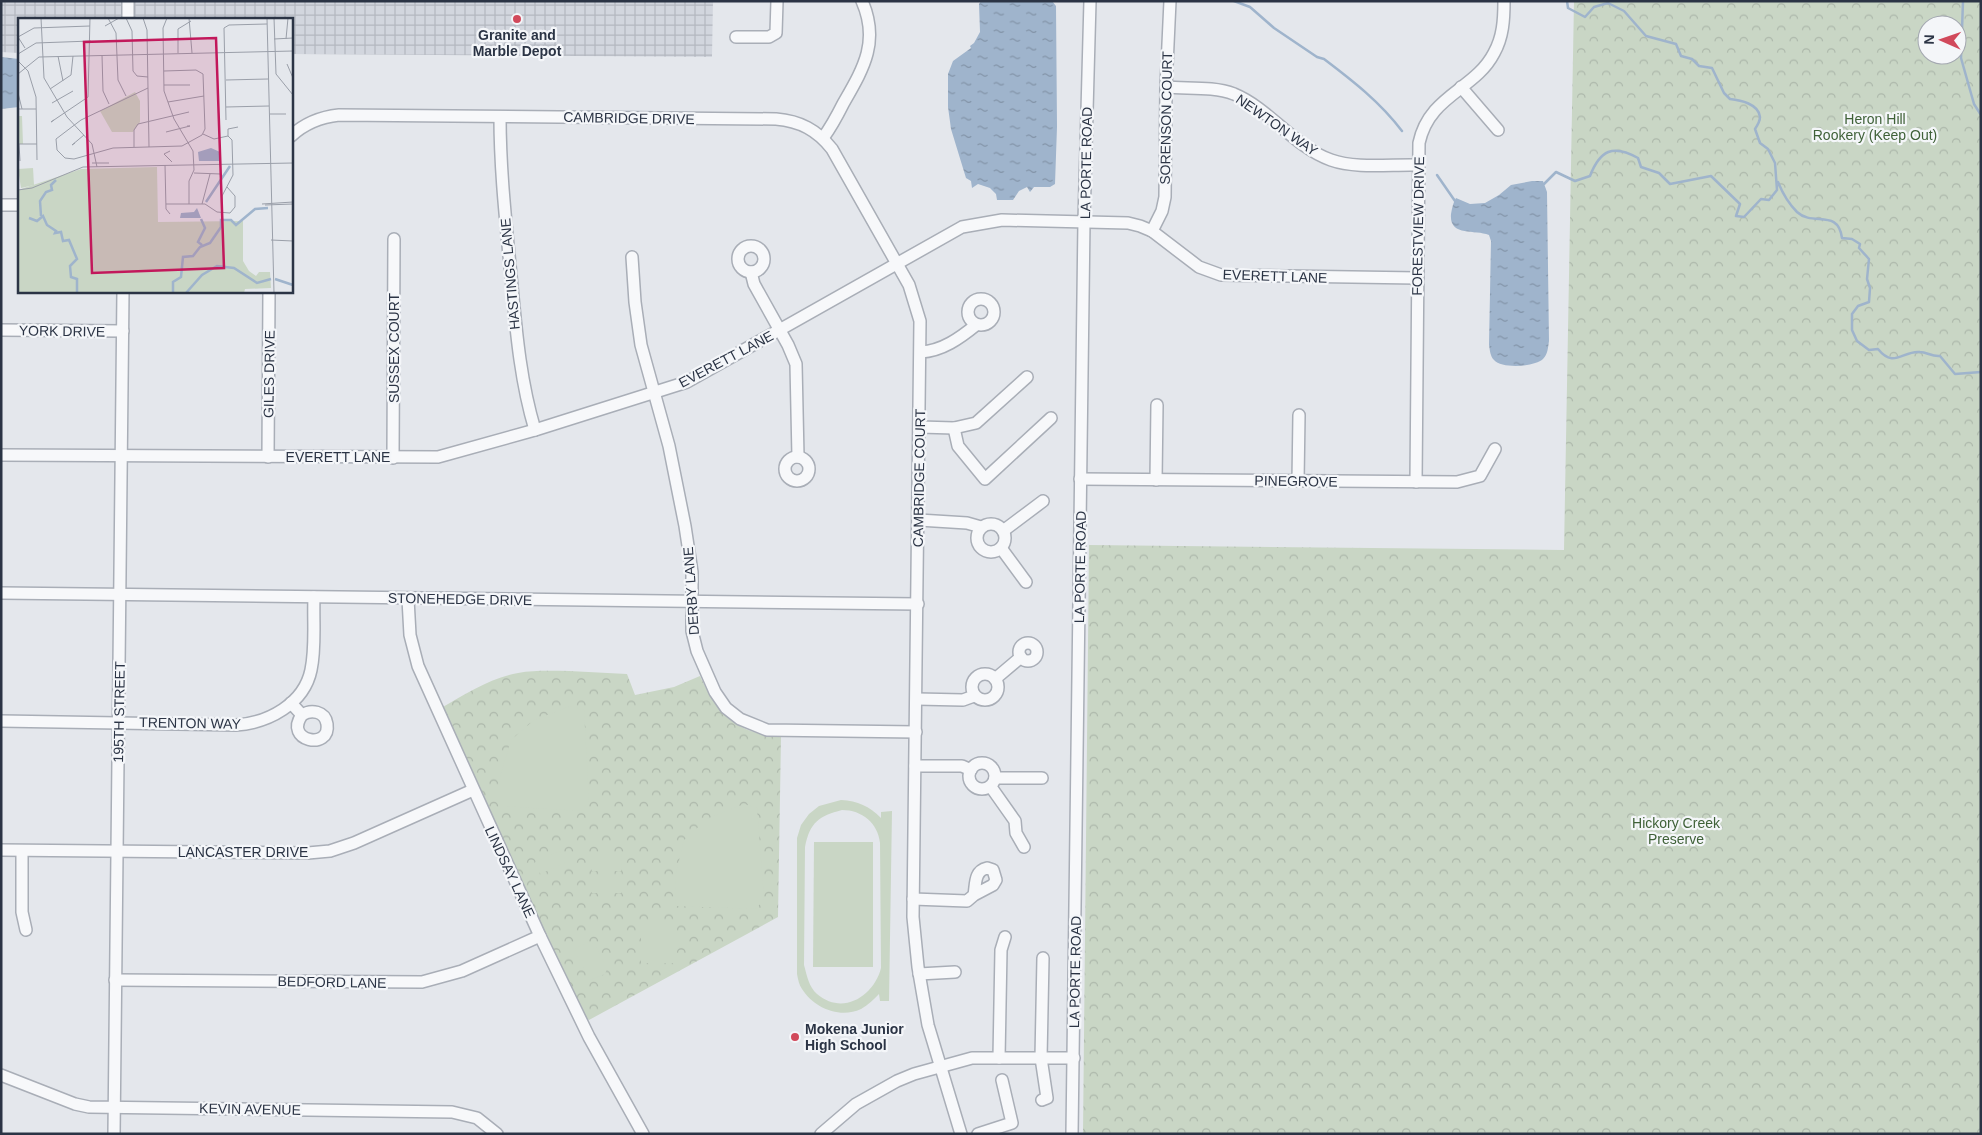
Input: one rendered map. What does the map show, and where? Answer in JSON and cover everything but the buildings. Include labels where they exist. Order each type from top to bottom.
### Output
[{"type":"street","points":[[128,1],[128,18]]},
{"type":"street","points":[[736,37],[769,37],[776,33],[777,1]]},
{"type":"street","points":[[823,138],[861,75],[870,48],[868,14],[862,1]]},
{"type":"street","name":"LA PORTE ROAD","points":[[1072,1134],[1084,221],[1090,1]]},
{"type":"street","name":"SORENSON COURT","points":[[1152,232],[1162,211],[1165,197],[1166,87],[1170,1]]},
{"type":"street","name":"FORESTVIEW DRIVE","points":[[1416,482],[1418,165],[1420,143],[1426,123],[1435,109],[1480,71],[1494,54],[1503,30],[1504,1]]},
{"type":"street","name":"NEWTON WAY","points":[[1166,87],[1210,89],[1236,95],[1312,150],[1333,161],[1352,164],[1418,165]]},
{"type":"street","points":[[1461,87],[1498,130]]},
{"type":"street","name":"CAMBRIDGE DRIVE","points":[[292,135],[305,125],[320,118],[333,116],[776,119],[801,124],[823,138],[837,157],[897,263]]},
{"type":"street","name":"HASTINGS LANE","points":[[500,117],[501,180],[518,355],[524,393],[535,430]]},
{"type":"street","points":[[1,205],[18,205]]},
{"type":"street","name":"EVERETT LANE","points":[[1,454],[438,457],[655,394],[700,376],[962,226],[1002,220],[1128,223],[1152,232],[1199,267],[1222,275],[1417,278]]},
{"type":"street","name":"SUSSEX COURT","points":[[394,239],[394,458]]},
{"type":"street","name":"DERBY LANE","points":[[632,257],[634,302],[640,339],[669,446],[685,526],[692,572],[692,631],[701,662],[720,700],[740,720],[756,727],[773,731],[916,732]]},
{"type":"street","name":"CAMBRIDGE COURT","points":[[897,263],[909,285],[918,310],[920,352],[913,917],[919,974],[928,1025],[961,1134]]},
{"type":"street","points":[[751,272],[754,284],[780,330],[796,364],[798,456]]},
{"type":"street","name":"195TH STREET","points":[[114,1134],[124,292]]},
{"type":"street","name":"GILES DRIVE","points":[[268,457],[269,292]]},
{"type":"street","points":[[920,352],[938,349],[961,337],[976,325]]},
{"type":"street","name":"YORK DRIVE","points":[[1,330],[123,331]]},
{"type":"street","points":[[920,427],[954,428],[976,422],[1027,377]]},
{"type":"street","points":[[1156,480],[1157,405]]},
{"type":"street","points":[[1298,414],[1298,481]]},
{"type":"street","points":[[954,428],[958,446],[985,479],[1051,418]]},
{"type":"street","name":"PINEGROVE","points":[[1080,479],[1457,482],[1480,476],[1495,449]]},
{"type":"street","points":[[1003,531],[1043,501]]},
{"type":"street","points":[[919,520],[967,522],[982,527],[992,524],[997,525],[1003,531],[1005,539],[1001,548],[990,552],[980,547],[977,537],[982,527]]},
{"type":"street","points":[[1001,548],[1026,582]]},
{"type":"street","name":"STONEHEDGE DRIVE","points":[[1,593],[918,604]]},
{"type":"street","name":"TRENTON WAY","points":[[1,721],[247,724],[262,721],[286,709],[305,686],[311,671],[314,597]]},
{"type":"street","name":"LINDSAY LANE","points":[[408,599],[410,635],[418,666],[540,936],[589,1037],[643,1134]]},
{"type":"street","points":[[995,679],[1022,657]]},
{"type":"street","points":[[986,674],[995,679],[998,689],[993,698],[983,701],[974,696],[971,686],[976,676],[986,674]]},
{"type":"street","points":[[916,699],[963,700],[974,696]]},
{"type":"street","points":[[291,703],[302,715]]},
{"type":"street","points":[[1024,847],[1016,833],[1015,821],[993,782],[992,768],[979,764],[971,770],[972,785],[981,790],[993,782],[1042,778]]},
{"type":"street","points":[[915,766],[962,766],[971,770]]},
{"type":"street","name":"LANCASTER DRIVE","points":[[1,850],[308,853],[330,851],[354,843],[473,790]]},
{"type":"street","points":[[22,851],[22,912],[26,930]]},
{"type":"street","points":[[913,899],[967,901],[974,895]]},
{"type":"street","name":"BEDFORD LANE","points":[[115,980],[422,982],[462,971],[540,936]]},
{"type":"street","points":[[1000,1058],[1001,950],[1005,937]]},
{"type":"street","points":[[1042,1100],[1047,1098],[1042,1058],[1043,958]]},
{"type":"street","points":[[919,974],[955,972]]},
{"type":"street","points":[[821,1134],[856,1104],[914,1074],[972,1058],[1074,1058]]},
{"type":"street","name":"KEVIN AVENUE","points":[[1,1075],[82,1106],[452,1112],[477,1118],[498,1134]]},
{"type":"street","points":[[978,1134],[1012,1123],[1002,1080]]},
{"type":"shaded area","points":[[1,1],[713,1],[712,57],[292,54],[292,18],[18,18],[18,53],[1,52]]},
{"type":"green space","name":"Hickory Creek Preserve","points":[[1574,1],[1981,1],[1981,1134],[1083,1134],[1089,545],[1564,550]]},
{"type":"green space","points":[[530,671],[627,674],[635,695],[674,687],[700,676],[714,702],[731,720],[752,731],[781,737],[778,917],[589,1020],[583,1016],[441,708],[478,687],[508,675]]},
{"type":"green space","points":[[571,706],[584,710],[589,801],[581,811],[500,806],[500,777],[511,740],[534,720]]},
{"type":"green space","points":[[841,800],[853,802],[868,807],[881,818],[881,812],[892,811],[889,1001],[880,1001],[879,994],[864,1007],[853,1012],[845,1013],[828,1010],[813,1002],[801,987],[797,974],[797,838],[801,825],[809,814],[819,806]],"holes":[[[834,812],[856,812],[868,819],[879,836],[881,968],[872,987],[865,994],[847,1003],[837,1003],[827,1000],[814,991],[804,965],[805,847],[807,838],[817,821]]]},
{"type":"green space","points":[[744,804],[757,808],[764,899],[756,909],[676,906],[675,877],[684,840],[707,819]]},
{"type":"green space","points":[[814,842],[873,842],[873,967],[813,967]]},
{"type":"green space","points":[[560,851],[565,863],[540,874],[535,862]]},
{"type":"green space","points":[[592,853],[622,853],[621,871],[592,871]]},
{"type":"green space","points":[[592,875],[621,875],[621,893],[592,893]]},
{"type":"green space","points":[[641,925],[677,925],[677,963],[641,963]]},
{"type":"green space","points":[[589,942],[595,944],[607,969],[605,974],[590,980],[575,952],[576,948]]},
{"type":"water","points":[[981,1],[1052,1],[1056,6],[1057,127],[1055,184],[1050,187],[1034,187],[1030,192],[1027,187],[1019,191],[1013,200],[997,200],[996,194],[990,188],[978,184],[972,188],[971,181],[966,178],[951,129],[948,107],[948,74],[953,61],[971,48],[970,46],[974,43],[980,32],[979,4]]},
{"type":"water","points":[[1,57],[18,59],[18,107],[1,109]]},
{"type":"water","points":[[1543,181],[1547,192],[1549,341],[1547,353],[1539,362],[1511,366],[1498,363],[1492,357],[1490,351],[1491,241],[1489,235],[1458,229],[1451,221],[1451,214],[1456,198],[1470,204],[1485,203],[1511,185]]},
{"type":"waterway","points":[[1234,1],[1250,7],[1274,28],[1335,67],[1375,101],[1402,131]]},
{"type":"waterway","points":[[1544,184],[1556,172],[1575,181],[1590,176],[1598,160],[1603,155],[1608,152],[1621,151],[1638,158],[1641,167],[1659,173],[1670,184],[1711,176],[1740,204],[1736,216],[1744,217],[1761,199],[1769,200],[1777,190],[1775,163],[1768,149],[1760,143],[1755,129],[1760,120],[1759,113],[1753,106],[1739,100],[1730,99],[1724,93],[1712,68],[1699,66],[1692,59],[1681,56],[1676,44],[1646,36],[1624,11],[1608,3],[1594,7],[1585,17],[1568,8],[1567,1]]},
{"type":"waterway","points":[[1963,1],[1961,58],[1974,104],[1981,115]]},
{"type":"waterway","points":[[1437,175],[1455,201]]},
{"type":"waterway","points":[[1778,182],[1786,198],[1797,212],[1810,218],[1824,219],[1836,223],[1842,238],[1852,239],[1860,244],[1859,248],[1869,259],[1867,279],[1870,288],[1869,302],[1858,306],[1852,314],[1852,330],[1857,341],[1869,350],[1878,349],[1889,358],[1914,352],[1923,352],[1940,356],[1955,374],[1981,372]]},
{"type":"place","name":"Granite and Marble Depot","points":[[517,19]]},
{"type":"place","name":"Mokena Junior High School","points":[[795,1037]]},
{"type":"park label","name":"Heron Hill Rookery (Keep Out)","points":[[1875,128]]}]
